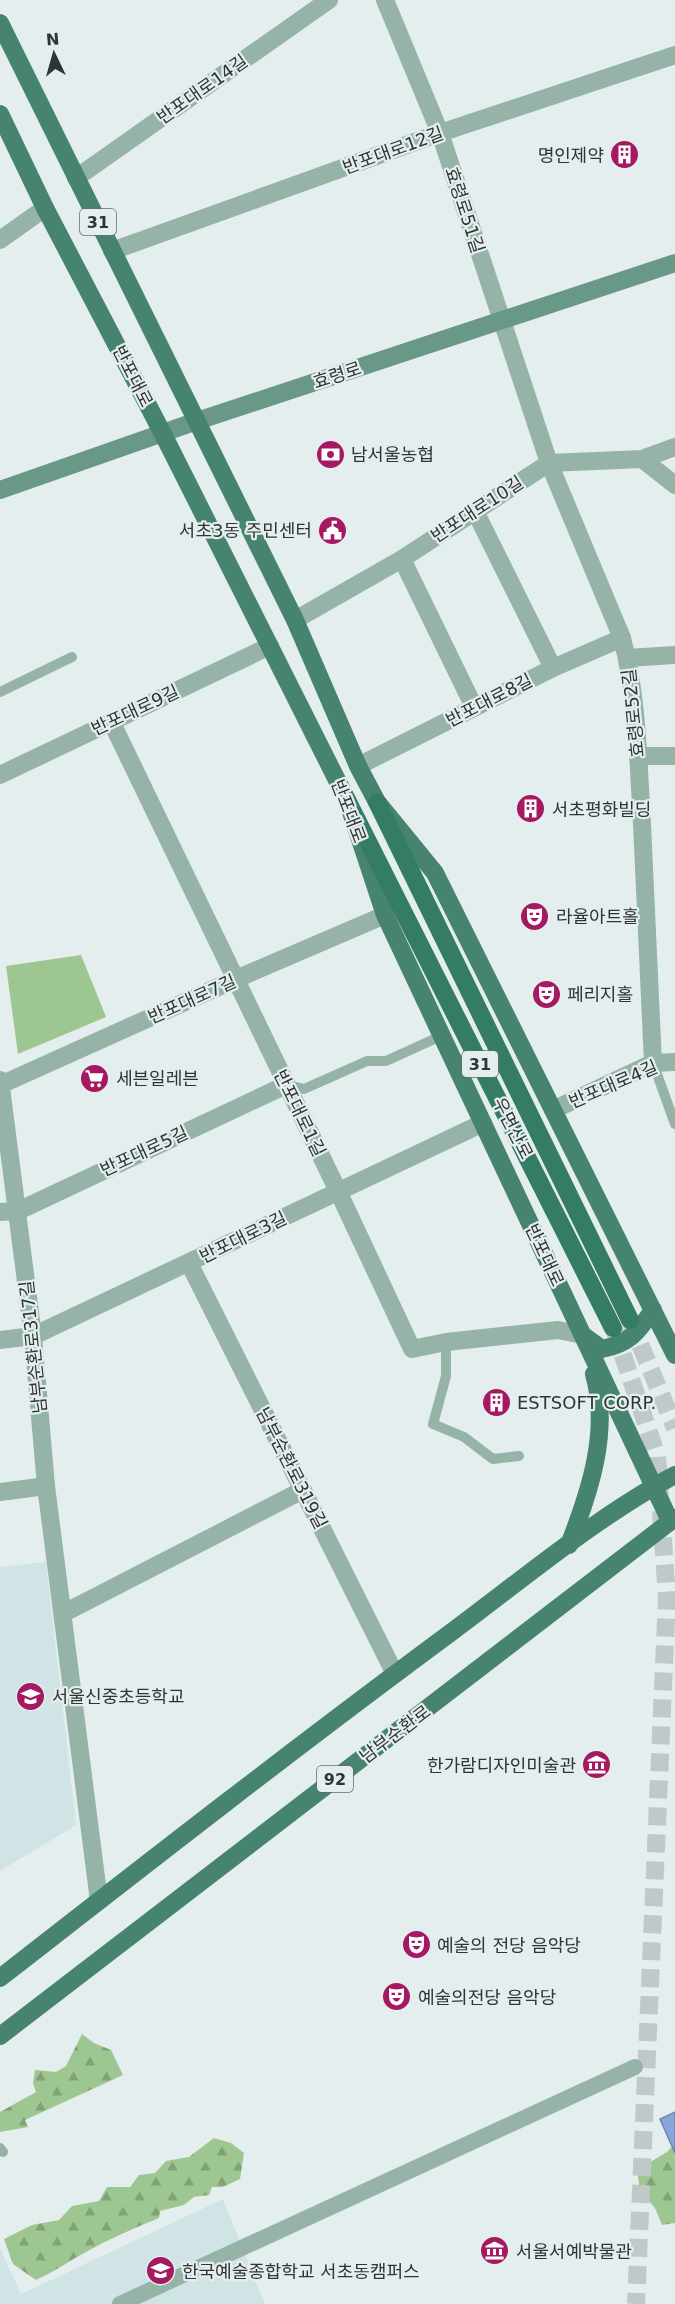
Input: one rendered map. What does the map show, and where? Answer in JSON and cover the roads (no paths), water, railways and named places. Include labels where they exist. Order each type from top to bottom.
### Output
[{"type":"highway","name":"우면산로","points":[[347,800],[622,1324],[377,802]]},
{"type":"main road","name":"반포대로","points":[[0,23],[295,621],[358,766],[377,802],[435,873],[662,1322],[675,1355]]},
{"type":"main road","name":"반포대로","points":[[0,114],[45,208],[163,434],[347,800],[385,915],[673,1524]]},
{"type":"main road","name":"효령로","points":[[0,490],[197,421],[675,263]]},
{"type":"main road","points":[[583,1335],[602,1349],[610,1348],[662,1322]]},
{"type":"main road","points":[[568,1546],[584,1507],[595,1467],[599,1429],[598,1390],[583,1335]]},
{"type":"main road","name":"92","points":[[0,1978],[395,1674],[568,1546],[675,1475]]},
{"type":"main road","name":"남부순환로","points":[[0,2036],[673,1524]]},
{"type":"street","name":"반포대로14길","points":[[76,178],[329,0]]},
{"type":"street","name":"효령로51길","points":[[385,0],[440,133],[502,321]]},
{"type":"street","name":"반포대로12길","points":[[112,250],[440,133],[675,54]]},
{"type":"street","points":[[0,240],[45,208]]},
{"type":"street","name":"효령로52길","points":[[502,321],[549,464],[622,638],[627,658],[633,690],[638,756],[653,1063]]},
{"type":"street","name":"반포대로10길","points":[[295,621],[402,558],[549,464],[642,459],[675,447]]},
{"type":"street","points":[[642,459],[675,485]]},
{"type":"street","points":[[475,511],[553,668]]},
{"type":"street","points":[[402,558],[474,707]]},
{"type":"street","name":"반포대로8길","points":[[358,766],[553,668],[622,638]]},
{"type":"street","name":"반포대로9길","points":[[0,775],[270,646]]},
{"type":"street","points":[[627,658],[675,655]]},
{"type":"street","name":"반포대로1길","points":[[111,721],[412,1349],[446,1342],[558,1330],[583,1335]]},
{"type":"street","points":[[638,756],[675,756]]},
{"type":"street","name":"반포대로7길","points":[[0,1085],[385,915]]},
{"type":"street","name":"반포대로4길","points":[[553,1110],[653,1063],[675,1062]]},
{"type":"street","name":"남부순환로317길","points":[[0,1080],[9,1211],[33,1336],[46,1486],[99,1901]]},
{"type":"street","name":"반포대로5길","points":[[9,1211],[286,1085]]},
{"type":"street","name":"반포대로3길","points":[[0,1340],[33,1336],[483,1123]]},
{"type":"street","name":"남부순환로319길","points":[[189,1263],[395,1674]]},
{"type":"street","points":[[0,1492],[46,1486]]},
{"type":"street","points":[[64,1613],[303,1490]]},
{"type":"street","points":[[120,2304],[634,2067]]},
{"type":"lane","points":[[0,692],[72,657]]},
{"type":"lane","points":[[286,1085],[304,1089],[367,1061],[386,1061],[441,1036]]},
{"type":"lane","name":"효령로52길","points":[[653,1063],[675,1124]]},
{"type":"lane","points":[[446,1342],[446,1376],[433,1424],[464,1437],[493,1459],[519,1456]]},
{"type":"water","points":[[675,2112],[675,2153],[660,2119]]},
{"type":"tunnel","points":[[630,1320],[675,1428]]},
{"type":"tunnel","points":[[614,1329],[657,1456],[667,1597],[636,2304]]},
{"type":"place","name":"명인제약","points":[[625,155]]},
{"type":"place","name":"남서울농협","points":[[330,454]]},
{"type":"place","name":"서초3동 주민센터","points":[[333,530]]},
{"type":"place","name":"서초평화빌딩","points":[[531,809]]},
{"type":"place","name":"라율아트홀","points":[[535,916]]},
{"type":"place","name":"페리지홀","points":[[546,994]]},
{"type":"place","name":"세븐일레븐","points":[[95,1078]]},
{"type":"place","name":"ESTSOFT CORP.","points":[[496,1402]]},
{"type":"place","name":"서울신중초등학교","points":[[31,1696]]},
{"type":"place","name":"한가람디자인미술관","points":[[597,1765]]},
{"type":"place","name":"예술의 전당 음악당","points":[[416,1945]]},
{"type":"place","name":"예술의전당 음악당","points":[[397,1997]]},
{"type":"place","name":"서울서예박물관","points":[[495,2251]]},
{"type":"place","name":"한국예술종합학교 서초동캠퍼스","points":[[161,2271]]}]
